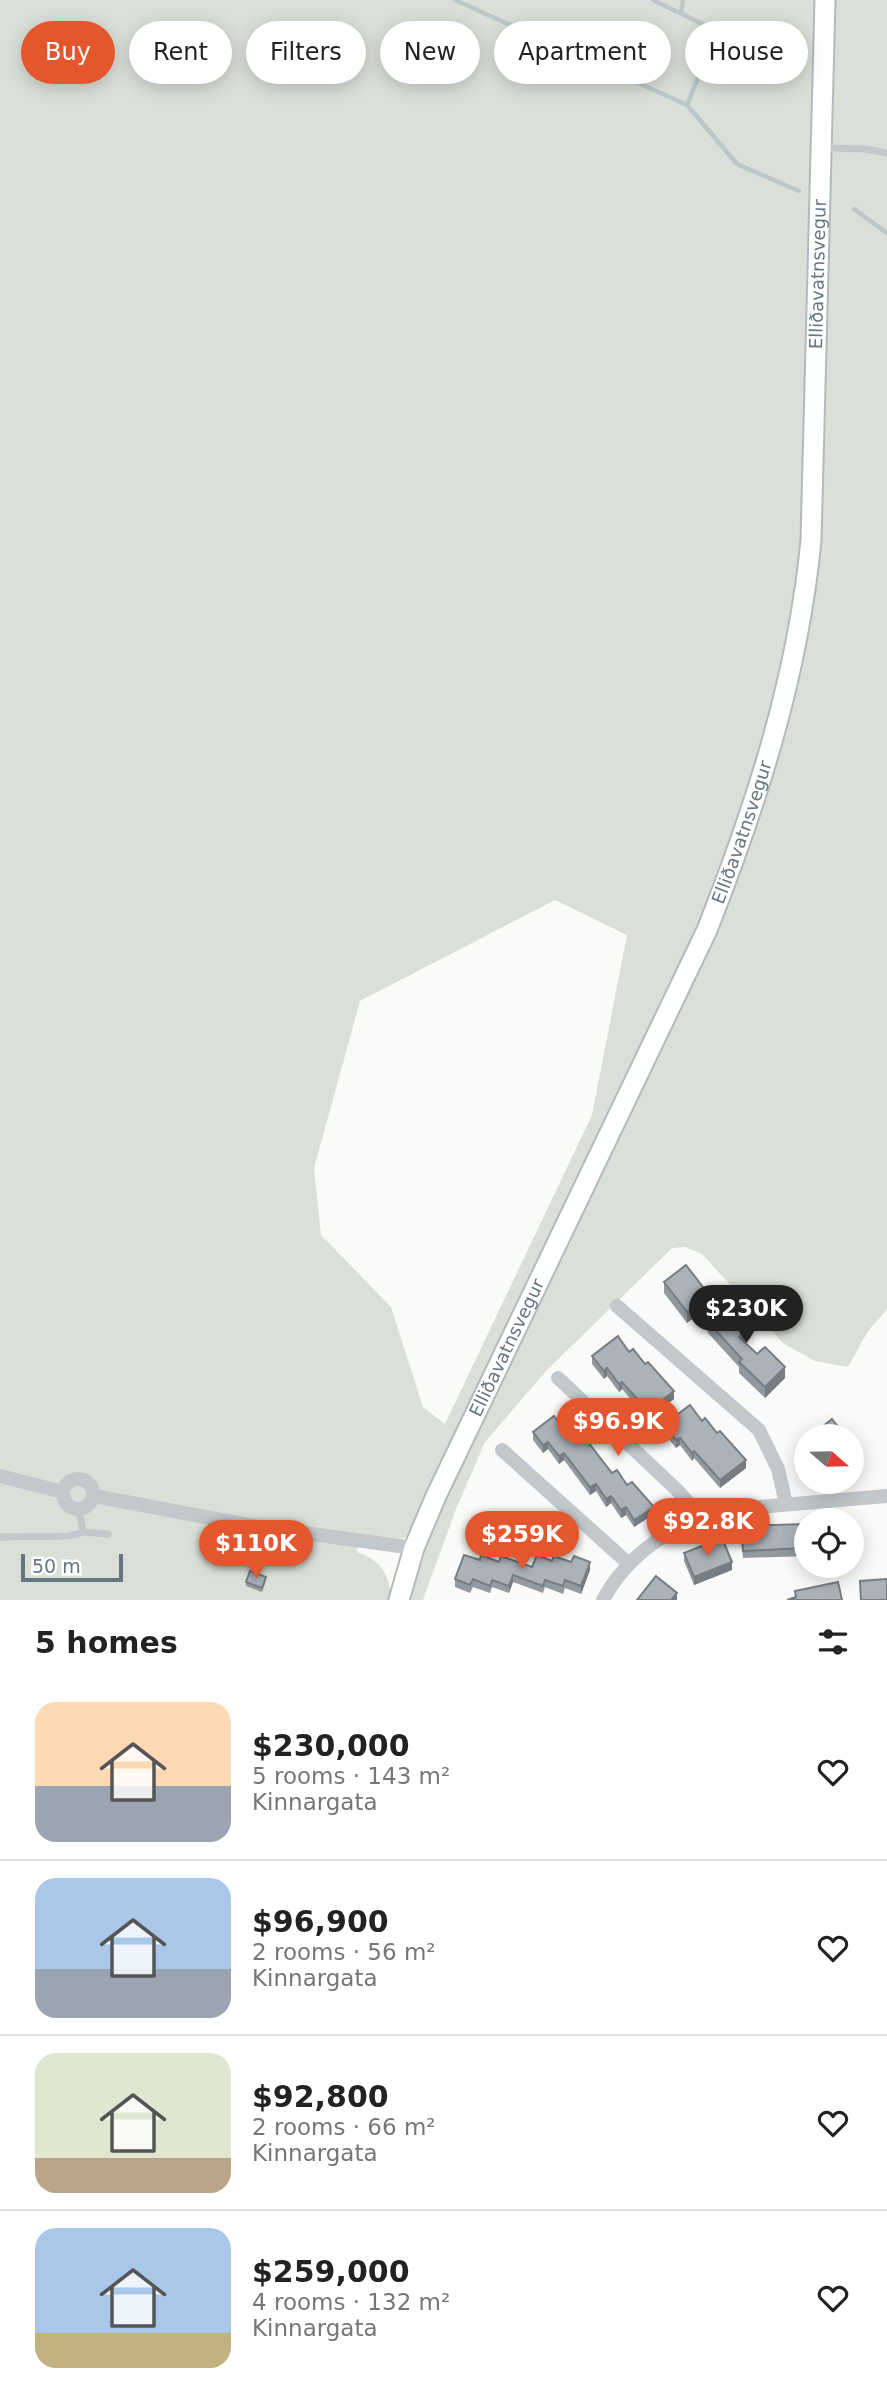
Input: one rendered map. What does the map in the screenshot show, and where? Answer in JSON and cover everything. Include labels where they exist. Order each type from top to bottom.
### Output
[{"type":"main road","name":"Elliðavatnsvegur","points":[[399,1600],[414,1548],[707,930],[743,836],[781,715],[802,618],[811,540],[816,444],[819,148],[825,0]]},
{"type":"street","points":[[617,1306],[759,1430],[778,1469],[786,1504]]},
{"type":"street","points":[[558,1378],[677,1490],[701,1517]]},
{"type":"street","points":[[502,1450],[629,1564]]},
{"type":"street","points":[[0,1476],[63,1492]]},
{"type":"street","points":[[83,1479],[92,1486],[94,1496],[89,1506],[79,1510],[67,1505],[63,1492],[68,1482],[83,1479]]},
{"type":"street","points":[[94,1496],[240,1523],[414,1548]]},
{"type":"street","points":[[603,1600],[629,1564],[658,1540],[701,1517],[724,1510],[887,1496]]},
{"type":"lane","points":[[819,148],[843,147],[887,153]]},
{"type":"lane","points":[[79,1510],[83,1532]]},
{"type":"lane","points":[[0,1537],[69,1536],[83,1532],[108,1534]]},
{"type":"shaded area","points":[[0,0],[815,0],[805,537],[783,682],[704,920],[409,1536],[401,1539],[360,1534],[357,1552],[373,1560],[383,1570],[392,1600],[0,1600]],"holes":[[[555,900],[627,935],[592,1115],[445,1424],[423,1407],[391,1307],[321,1235],[314,1168],[360,1001]]]},
{"type":"shaded area","points":[[829,0],[887,0],[887,1309],[868,1331],[848,1367],[815,1361],[784,1344],[702,1254],[685,1247],[672,1248],[547,1370],[485,1442],[456,1509],[423,1600],[408,1600],[430,1528],[705,947],[801,658]]},
{"type":"building","points":[[686,1265],[709,1295],[687,1312],[664,1282]]},
{"type":"building","points":[[730,1302],[751,1325],[739,1337],[757,1354],[765,1347],[785,1367],[765,1387],[739,1362],[742,1359],[708,1322]]},
{"type":"building","points":[[618,1336],[629,1352],[633,1349],[645,1364],[648,1362],[674,1391],[648,1411],[622,1382],[619,1384],[607,1368],[604,1371],[592,1356]]},
{"type":"building","points":[[690,1405],[702,1421],[705,1418],[717,1433],[720,1431],[746,1460],[720,1480],[694,1451],[692,1453],[680,1438],[676,1440],[664,1425]]},
{"type":"building","points":[[554,1416],[564,1429],[568,1426],[580,1441],[584,1437],[612,1473],[617,1470],[627,1485],[632,1482],[654,1507],[634,1520],[626,1507],[621,1510],[611,1496],[606,1499],[596,1484],[590,1487],[564,1453],[559,1456],[548,1442],[543,1445],[533,1432]]},
{"type":"building","points":[[794,1524],[794,1549],[743,1551],[741,1526]]},
{"type":"building","points":[[722,1538],[732,1562],[694,1577],[684,1553]]},
{"type":"building","points":[[464,1555],[480,1560],[481,1555],[499,1562],[501,1556],[532,1567],[537,1555],[552,1561],[554,1556],[571,1562],[574,1556],[590,1562],[581,1586],[565,1580],[563,1586],[545,1580],[543,1586],[513,1575],[509,1586],[492,1580],[490,1586],[473,1579],[470,1585],[455,1579]]},
{"type":"building","points":[[250,1571],[266,1577],[262,1588],[246,1582]]},
{"type":"building","points":[[656,1576],[677,1593],[671,1600],[637,1600]]},
{"type":"building","points":[[887,1579],[887,1600],[861,1600],[860,1581]]},
{"type":"building","points":[[838,1582],[842,1600],[787,1600],[796,1597],[795,1591]]},
{"type":"waterway","points":[[455,0],[687,105],[737,164],[799,191]]},
{"type":"waterway","points":[[653,0],[717,31],[687,105]]},
{"type":"waterway","points":[[681,13],[683,0]]},
{"type":"waterway","points":[[854,209],[887,233]]}]
